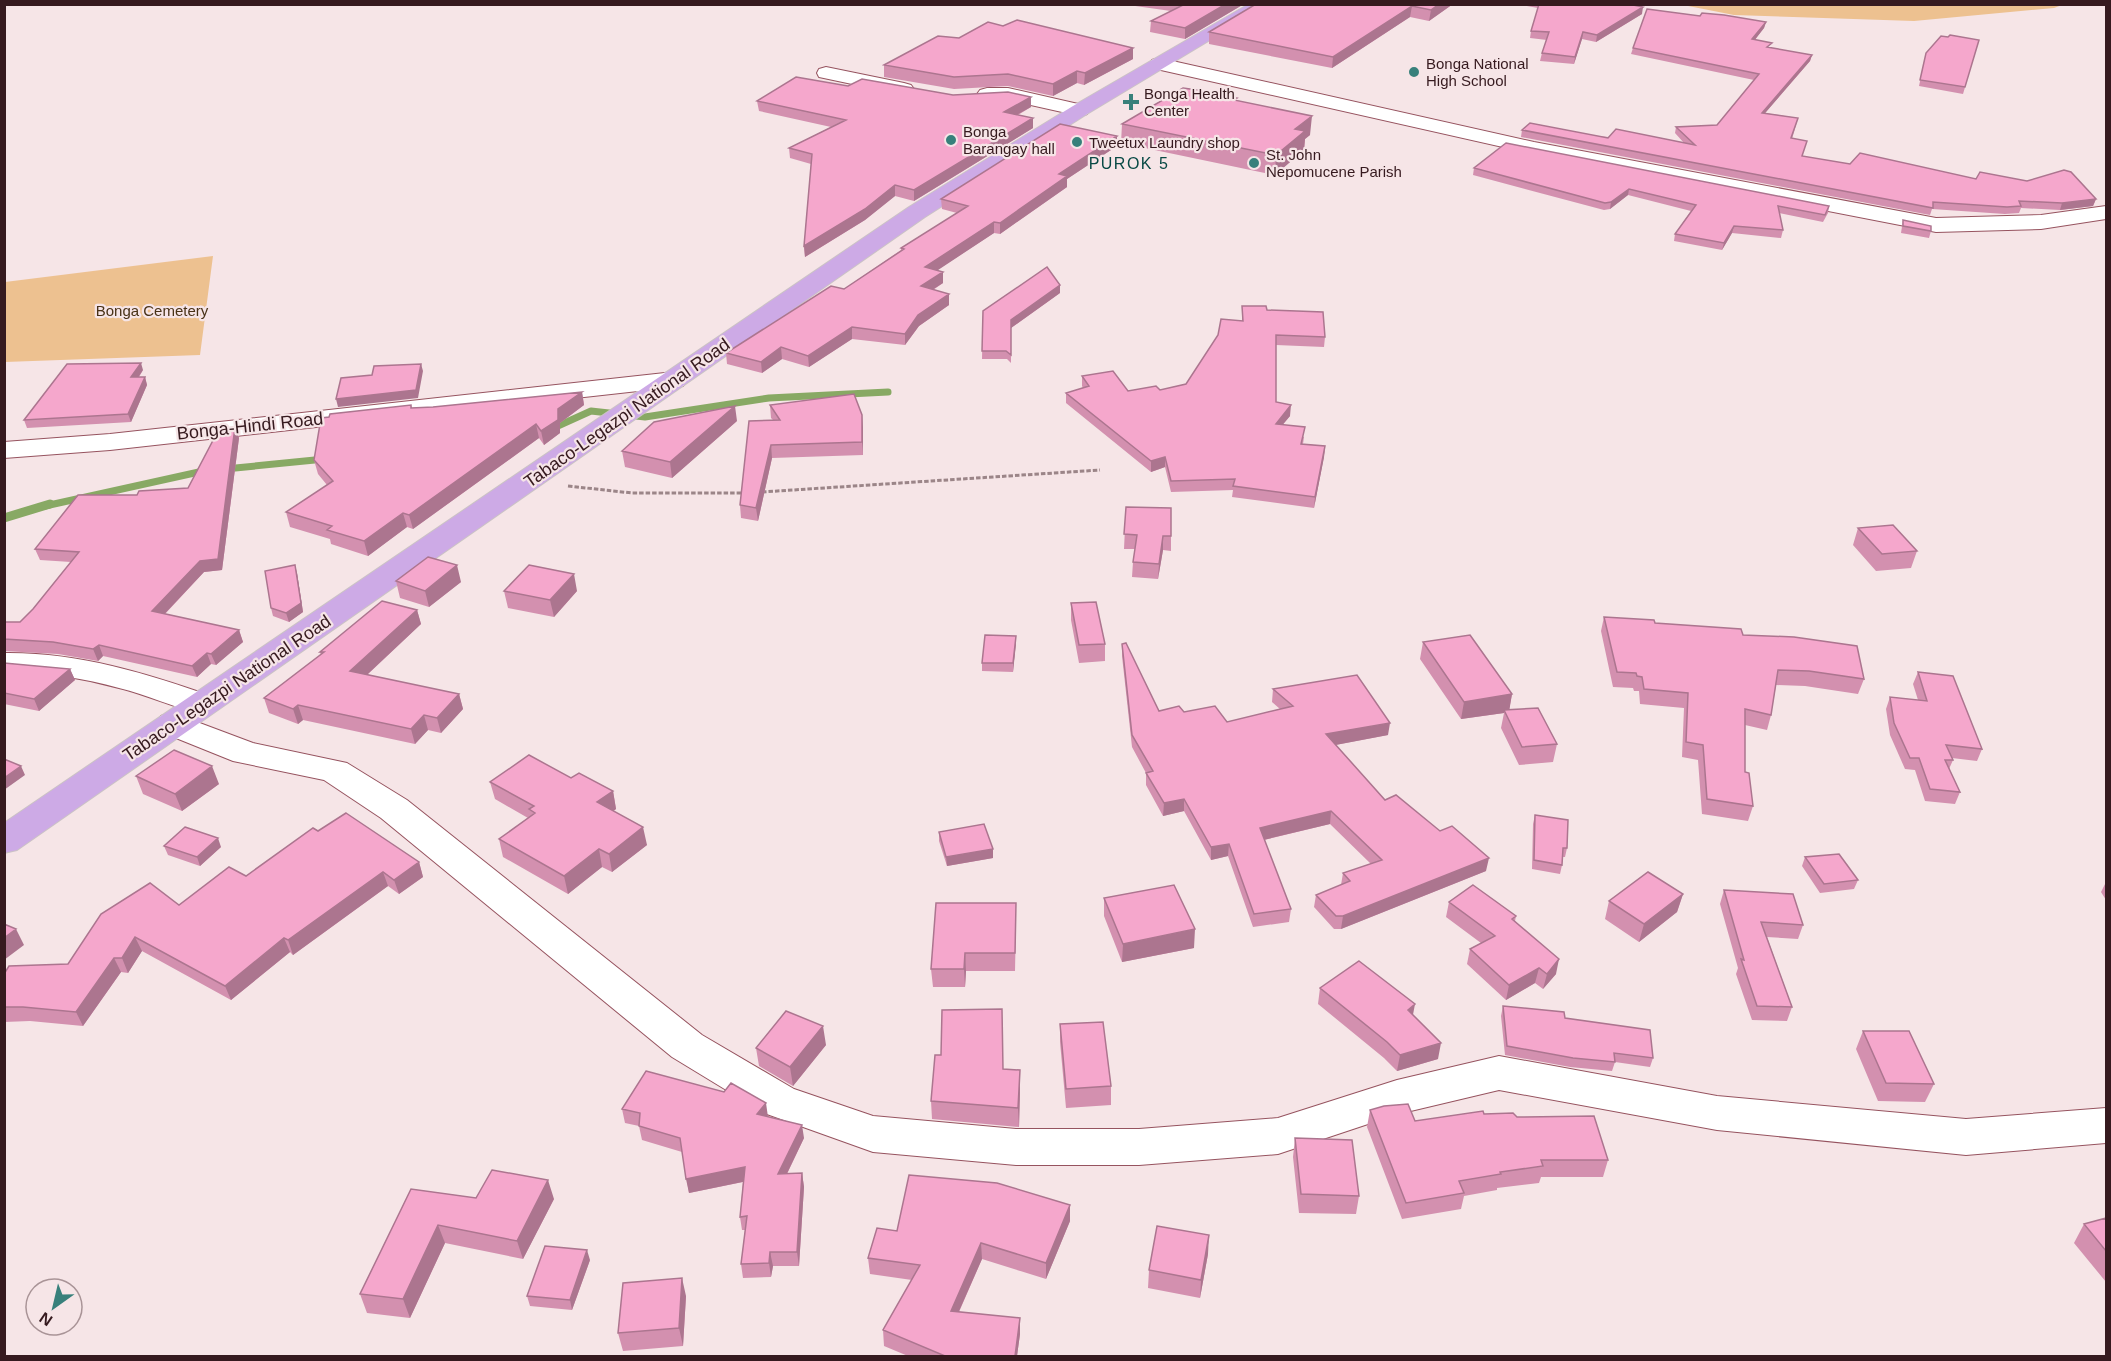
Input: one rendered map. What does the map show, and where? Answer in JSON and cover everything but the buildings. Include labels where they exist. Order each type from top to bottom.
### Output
[{"type":"main road","name":"Tabaco-Legazpi National Road","points":[[4,841],[917,212],[1080,110],[1262,4]]},
{"type":"street","points":[[1159,64],[1534,148],[1936,225],[2041,222],[2106,213]]},
{"type":"street","points":[[826,73],[923,93]]},
{"type":"street","points":[[972,95],[1008,94],[1080,110]]},
{"type":"street","name":"Bonga-Hindi Road","points":[[4,450],[110,442],[674,380]]},
{"type":"street","points":[[4,663],[31,661],[140,681],[245,753],[335,771],[394,809],[687,1046],[779,1101],[873,1134],[1016,1148],[1139,1147],[1278,1136],[1397,1097],[1499,1073],[1717,1113],[1966,1137],[2106,1126]]},
{"type":"path","points":[[527,482],[632,493],[741,493],[1100,470]]},
{"type":"green space","points":[[1683,5],[2062,5],[2054,8],[1914,21],[1734,15]]},
{"type":"green space","name":"Bonga Cemetery","points":[[213,256],[200,355],[5,362],[5,282]]},
{"type":"waterway","points":[[549,430],[591,411],[645,417],[769,398],[888,392]]},
{"type":"waterway","points":[[225,469],[325,459]]},
{"type":"waterway","points":[[45,506],[208,470]]},
{"type":"waterway","points":[[4,518],[50,504]]},
{"type":"place","name":"Bonga National High School","points":[[1414,72]]},
{"type":"place","name":"Bonga Health Center","points":[[1131,102]]},
{"type":"place","name":"Bonga Barangay hall","points":[[951,140]]},
{"type":"place","name":"Tweetux Laundry shop","points":[[1077,142]]},
{"type":"place","name":"St. John Nepomucene Parish","points":[[1254,163]]},
{"type":"district","name":"PUROK 5","points":[[1129,163]]}]
